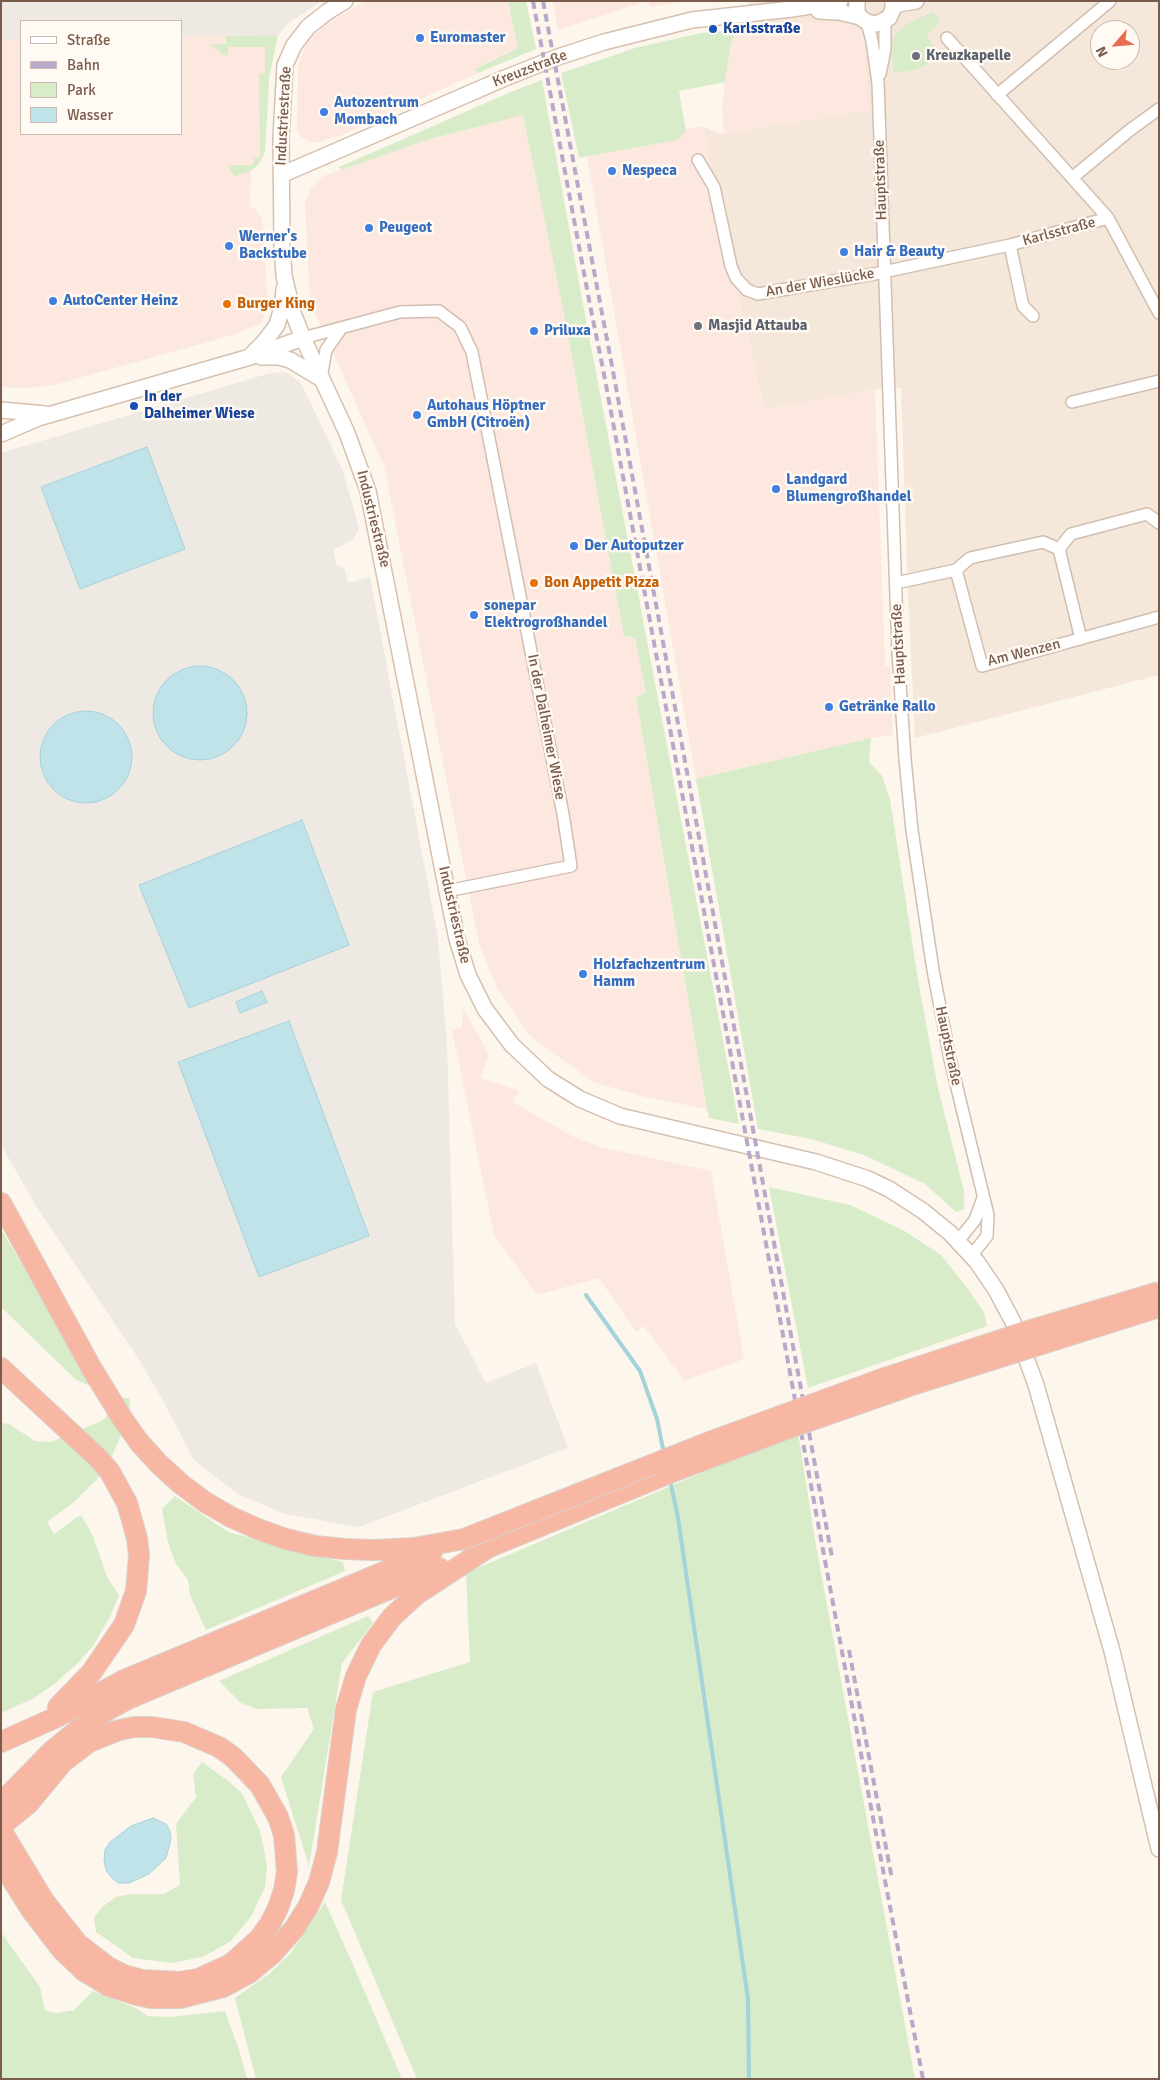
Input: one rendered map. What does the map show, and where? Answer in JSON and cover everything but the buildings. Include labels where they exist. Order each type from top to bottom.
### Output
[{"type":"highway","points":[[1,1203],[92,1369],[122,1418],[139,1442],[159,1464],[205,1502],[258,1530],[315,1546],[345,1549],[414,1548],[464,1539]]},
{"type":"highway","points":[[1,1742],[70,1710],[122,1681],[464,1539],[712,1441],[851,1390],[1031,1330],[1159,1292]]},
{"type":"highway","points":[[1,1803],[66,1739],[92,1719],[118,1705],[624,1490],[789,1428],[974,1364],[1159,1307]]},
{"type":"highway","points":[[1,1368],[98,1458],[110,1472],[119,1487],[133,1520],[139,1556],[136,1591],[124,1625],[116,1639],[81,1686],[53,1712],[26,1731]]},
{"type":"highway","points":[[1,1830],[47,1933],[72,1961],[96,1979],[122,1991],[151,1998],[180,1998],[216,1990],[249,1974],[273,1953],[294,1929],[308,1907],[319,1882],[327,1852],[346,1709],[356,1676],[371,1645],[392,1617],[417,1594],[489,1547]]},
{"type":"highway","points":[[1,1826],[28,1804],[63,1762],[75,1751],[104,1735],[119,1730],[152,1727],[168,1728],[199,1737],[233,1757],[260,1785],[278,1817],[287,1853],[285,1881],[278,1908],[270,1924],[259,1939],[232,1964],[198,1979],[179,1982],[142,1980],[108,1967],[78,1944],[1,1862]]},
{"type":"main road","name":"Industriestraße","points":[[345,1],[308,27],[298,39],[287,59],[282,93],[281,175],[284,276],[303,338],[353,448],[368,491],[447,892],[457,939],[472,984],[492,1020],[520,1054],[548,1079],[597,1108],[647,1123],[816,1162],[868,1178],[923,1211],[958,1241],[987,1276],[1007,1309],[1021,1341],[1036,1385],[1112,1651],[1159,1850]]},
{"type":"main road","name":"Kreuzstraße","points":[[281,175],[464,95],[558,57],[597,44],[692,20],[792,10],[840,1]]},
{"type":"main road","name":"Hauptstraße","points":[[857,1],[856,7],[864,20]]},
{"type":"main road","points":[[893,3],[916,1]]},
{"type":"main road","name":"Hauptstraße","points":[[885,21],[891,14],[893,3]]},
{"type":"main road","name":"Kreuzstraße","points":[[792,10],[839,12],[864,20]]},
{"type":"main road","points":[[864,20],[876,24],[885,21]]},
{"type":"main road","points":[[250,357],[265,341],[280,316],[284,276]]},
{"type":"main road","name":"In der Dalheimer Wiese","points":[[1,434],[45,416],[250,357],[303,338]]},
{"type":"main road","points":[[250,357],[286,358],[321,378]]},
{"type":"main road","points":[[1,410],[45,416]]},
{"type":"main road","name":"In der Dalheimer Wiese","points":[[1,420],[45,416]]},
{"type":"street","points":[[997,95],[1110,1]]},
{"type":"street","name":"Hauptstraße","points":[[864,20],[872,41],[878,84],[896,583],[904,741],[920,884],[950,1059],[988,1216],[989,1230],[984,1242],[971,1256]]},
{"type":"street","name":"Hauptstraße","points":[[878,84],[884,49],[885,21]]},
{"type":"street","name":"Karlsstraße","points":[[947,38],[1108,218],[1159,313]]},
{"type":"street","points":[[1072,178],[1130,130],[1159,109]]},
{"type":"street","name":"An der Wieslücke","points":[[698,160],[714,187],[730,266],[736,278],[747,290],[758,294],[766,294],[885,271]]},
{"type":"street","name":"Karlsstraße","points":[[885,271],[1010,245],[1108,218]]},
{"type":"street","name":"Karlsstraße","points":[[1010,245],[1023,306],[1033,316]]},
{"type":"street","name":"In der Dalheimer Wiese","points":[[303,338],[340,330],[400,312],[439,310],[460,327],[472,352],[563,814],[571,866],[447,892]]},
{"type":"street","points":[[321,378],[326,350],[340,330]]},
{"type":"street","points":[[1072,402],[1159,381]]},
{"type":"street","points":[[1059,549],[1071,534],[1147,514],[1159,523]]},
{"type":"street","points":[[896,583],[956,570],[970,558],[1043,542],[1059,549]]},
{"type":"street","points":[[1059,549],[1081,638]]},
{"type":"street","name":"Am Wenzen","points":[[956,570],[982,666],[1159,617]]},
{"type":"street","points":[[958,1241],[976,1220],[983,1198]]},
{"type":"shaded area","points":[[1,1],[322,1],[287,24],[278,35],[182,36],[182,20],[20,20],[20,39],[1,40]]},
{"type":"shaded area","points":[[366,1],[508,1],[518,48],[476,68],[478,73],[340,136],[319,142],[311,142],[301,137],[297,129],[298,66],[306,43],[325,25]]},
{"type":"shaded area","points":[[553,1],[648,1],[558,30]]},
{"type":"shaded area","points":[[648,1],[688,1],[650,7]]},
{"type":"shaded area","points":[[749,1],[1159,1],[1159,675],[915,738],[901,388],[875,389],[764,410],[731,266],[703,126],[719,134],[868,110],[863,38],[859,31],[846,22],[745,27]]},
{"type":"shaded area","points":[[846,22],[859,31],[865,47],[868,110],[724,133],[722,106],[725,82],[731,43],[738,30],[745,27]]},
{"type":"shaded area","points":[[278,35],[269,78],[265,152],[261,162],[251,171],[250,206],[262,218],[268,307],[261,323],[236,334],[54,385],[28,388],[1,387],[1,40],[20,39],[20,135],[182,135],[182,36]]},
{"type":"shaded area","points":[[523,114],[562,304],[624,636],[635,638],[646,693],[636,697],[707,1109],[645,1097],[593,1082],[530,1036],[496,986],[479,943],[384,466],[310,302],[305,203],[311,188],[323,176],[430,139]]},
{"type":"shaded area","points":[[703,126],[731,266],[764,410],[875,389],[885,666],[890,666],[893,735],[871,738],[696,779],[587,157],[676,140],[687,129]]},
{"type":"shaded area","points":[[288,373],[301,383],[343,471],[359,528],[354,539],[333,550],[336,564],[345,570],[348,583],[370,577],[438,938],[447,1043],[455,1324],[486,1383],[536,1363],[568,1448],[359,1527],[285,1514],[239,1495],[194,1460],[140,1361],[38,1209],[1,1145],[1,453],[267,374]]},
{"type":"shaded area","points":[[463,1009],[489,1054],[481,1078],[519,1091],[513,1102],[574,1137],[600,1147],[711,1171],[744,1359],[684,1381],[644,1326],[636,1332],[599,1278],[537,1295],[494,1235],[452,1030],[462,1028]]},
{"type":"green space","points":[[508,1],[526,1],[536,49],[478,73],[475,69],[518,48]]},
{"type":"green space","points":[[933,12],[941,21],[926,36],[941,53],[926,65],[912,71],[893,72],[892,43],[897,32],[907,24]]},
{"type":"green space","points":[[738,30],[731,43],[725,82],[679,91],[686,131],[677,140],[579,158],[561,73],[635,48],[701,33]]},
{"type":"green space","points":[[278,35],[269,78],[265,152],[256,167],[235,176],[228,165],[253,165],[253,157],[260,157],[259,74],[265,73],[265,47],[228,47],[228,55],[223,55],[210,44],[226,44],[226,36]]},
{"type":"green space","points":[[542,80],[739,1124],[709,1118],[707,1109],[636,697],[646,693],[635,638],[624,636],[562,304],[523,115],[430,139],[341,170],[339,167]]},
{"type":"green space","points":[[871,738],[869,762],[882,776],[890,799],[918,980],[938,1088],[964,1191],[964,1209],[956,1212],[925,1184],[864,1155],[811,1139],[758,1129],[696,779]]},
{"type":"green space","points":[[769,1187],[850,1205],[903,1230],[941,1255],[984,1312],[987,1326],[808,1388]]},
{"type":"green space","points":[[1,1229],[96,1389],[75,1379],[1,1307]]},
{"type":"green space","points":[[123,1398],[129,1398],[130,1406],[112,1456],[97,1479],[74,1502],[47,1522],[54,1534],[77,1517],[81,1516],[83,1518],[93,1536],[107,1577],[119,1595],[110,1617],[93,1646],[76,1665],[53,1685],[34,1698],[1,1713],[1,1423],[9,1424],[35,1441],[51,1442],[99,1422],[105,1418],[113,1404]]},
{"type":"green space","points":[[798,1432],[815,1540],[915,2079],[417,2079],[341,1900],[373,1692],[470,1662],[466,1573]]},
{"type":"green space","points":[[175,1496],[228,1532],[343,1562],[345,1571],[206,1630],[190,1595],[188,1580],[176,1564],[168,1543],[162,1509]]},
{"type":"green space","points":[[368,1616],[373,1623],[342,1663],[309,1866],[281,1777],[314,1729],[307,1708],[257,1709],[241,1703],[219,1681]]},
{"type":"green space","points":[[202,1762],[231,1783],[243,1795],[260,1831],[267,1867],[265,1887],[252,1915],[231,1941],[203,1957],[171,1963],[133,1958],[96,1932],[94,1918],[102,1907],[116,1897],[131,1894],[164,1894],[180,1885],[176,1824],[196,1797],[193,1774]]},
{"type":"green space","points":[[325,1902],[402,2079],[256,2079],[235,1998],[269,1974],[290,1954]]},
{"type":"green space","points":[[1,1932],[40,1987],[45,2011],[56,2013],[74,2010],[93,1991],[136,2008],[147,2016],[170,2017],[225,2011],[247,2079],[1,2079]]},
{"type":"water","points":[[147,447],[185,549],[80,589],[41,487]]},
{"type":"water","points":[[200,666],[218,670],[233,680],[243,695],[247,713],[243,731],[233,746],[218,756],[200,760],[182,756],[167,746],[157,731],[153,713],[157,695],[167,680],[182,670]]},
{"type":"water","points":[[86,711],[104,714],[119,724],[129,739],[132,757],[129,775],[119,790],[104,800],[86,803],[68,800],[53,790],[43,775],[40,757],[43,739],[53,724],[68,714]]},
{"type":"water","points":[[302,820],[349,945],[189,1008],[139,885]]},
{"type":"water","points":[[262,991],[267,1002],[240,1013],[236,1002]]},
{"type":"water","points":[[289,1021],[369,1236],[259,1277],[178,1062]]},
{"type":"water","points":[[153,1818],[166,1824],[170,1831],[171,1839],[166,1858],[149,1874],[129,1883],[118,1883],[106,1870],[104,1861],[105,1850],[110,1842],[131,1826]]},
{"type":"waterway","points":[[586,1295],[640,1371],[657,1419],[664,1454]]},
{"type":"waterway","points":[[670,1480],[678,1518],[748,1999],[749,2079]]},
{"type":"railway","points":[[533,1],[923,2079]]},
{"type":"railway","points":[[543,1],[832,1557]]},
{"type":"railway","points":[[849,1650],[892,1879]]},
{"type":"place","name":"Karlsstraße","points":[[713,29]]},
{"type":"place","name":"Euromaster","points":[[420,38]]},
{"type":"place","name":"Kreuzkapelle","points":[[916,56]]},
{"type":"place","name":"Autozentrum Mombach","points":[[324,112]]},
{"type":"place","name":"Nespeca","points":[[612,171]]},
{"type":"place","name":"Peugeot","points":[[369,228]]},
{"type":"place","name":"Werner's Backstube","points":[[229,246]]},
{"type":"place","name":"Hair & Beauty","points":[[844,252]]},
{"type":"place","name":"AutoCenter Heinz","points":[[53,301]]},
{"type":"place","name":"Burger King","points":[[227,304]]},
{"type":"place","name":"Masjid Attauba","points":[[698,326]]},
{"type":"place","name":"Priluxa","points":[[534,331]]},
{"type":"place","name":"In der Dalheimer Wiese","points":[[134,406]]},
{"type":"place","name":"Autohaus Höptner GmbH (Citroën)","points":[[417,415]]},
{"type":"place","name":"Landgard Blumengroßhandel","points":[[776,489]]},
{"type":"place","name":"Der Autoputzer","points":[[574,546]]},
{"type":"place","name":"Bon Appetit Pizza","points":[[534,583]]},
{"type":"place","name":"sonepar Elektrogroßhandel","points":[[474,615]]},
{"type":"place","name":"Getränke Rallo","points":[[829,707]]},
{"type":"place","name":"Holzfachzentrum Hamm","points":[[583,974]]}]
